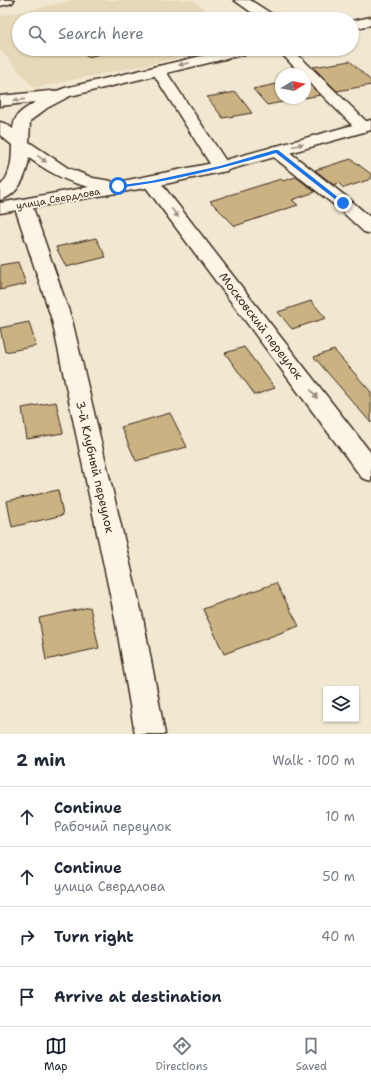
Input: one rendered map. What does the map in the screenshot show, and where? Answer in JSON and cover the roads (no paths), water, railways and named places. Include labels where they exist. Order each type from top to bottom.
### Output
[{"type":"main road","points":[[0,2],[7,0]]},
{"type":"main road","points":[[241,0],[259,12]]},
{"type":"main road","points":[[359,24],[371,21]]},
{"type":"main road","name":"улица Свердлова","points":[[0,195],[6,192],[14,182],[18,172],[22,144],[22,119],[40,105],[65,93],[219,56]]},
{"type":"main road","points":[[292,56],[367,126]]},
{"type":"main road","points":[[158,70],[221,167]]},
{"type":"main road","points":[[0,101],[65,93]]},
{"type":"main road","name":"улица Свердлова","points":[[12,206],[151,182],[221,167],[367,126]]},
{"type":"main road","points":[[0,127],[61,172],[88,183],[118,186],[151,182]]},
{"type":"main road","points":[[277,151],[343,203],[371,228]]},
{"type":"main road","name":"Московский переулок","points":[[151,182],[371,471]]},
{"type":"main road","name":"3-й Клубный переулок","points":[[12,206],[62,320],[129,618],[150,734]]}]
